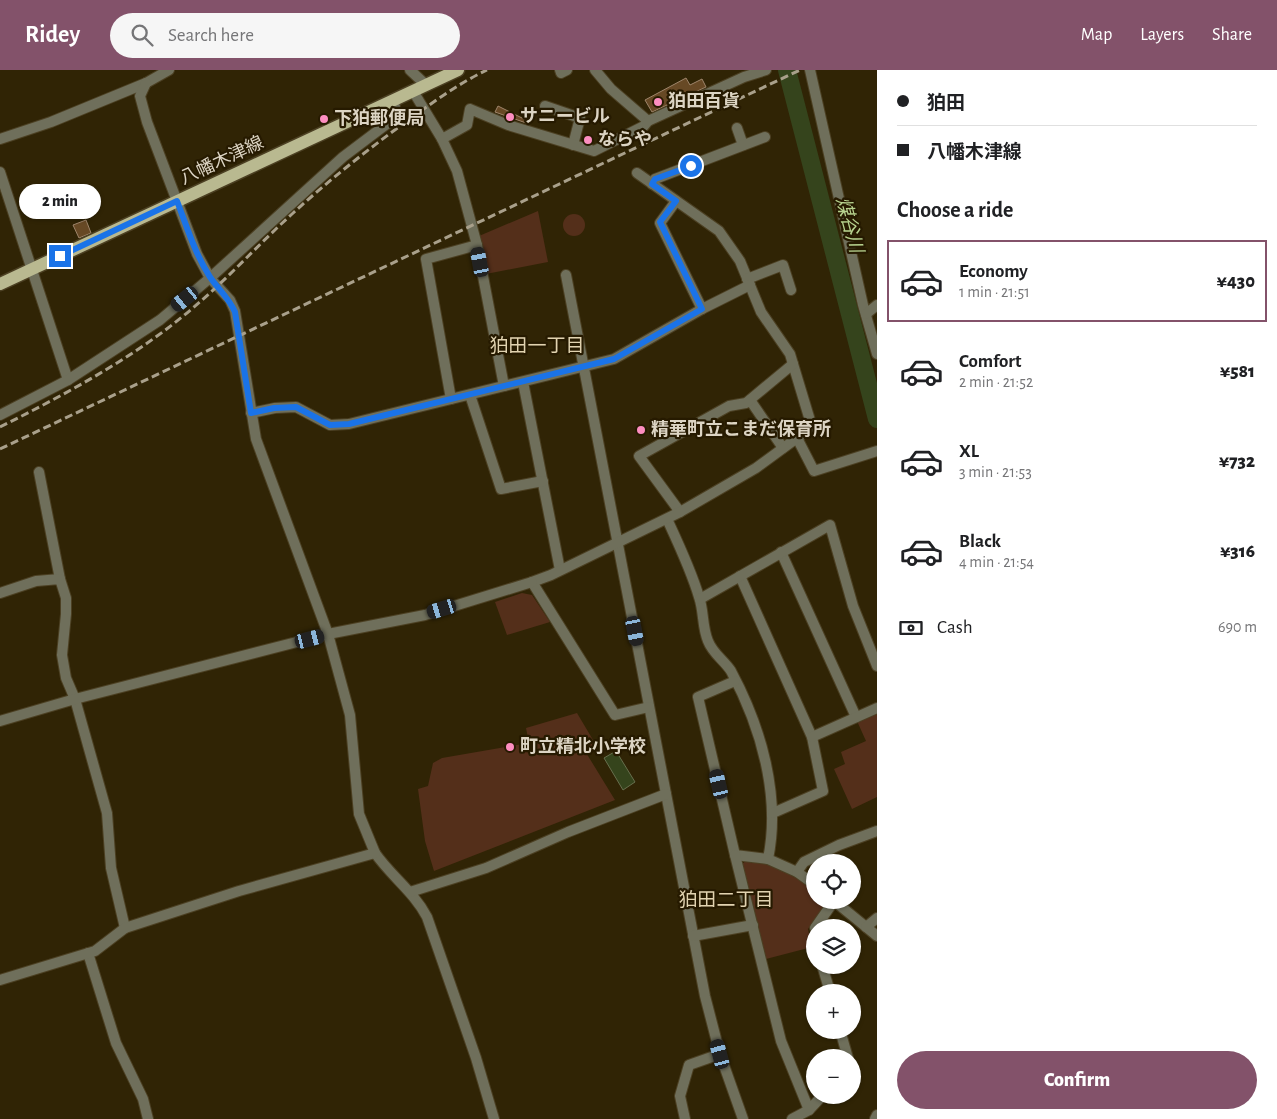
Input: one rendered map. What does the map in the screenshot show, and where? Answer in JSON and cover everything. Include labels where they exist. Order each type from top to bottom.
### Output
[{"type":"main road","name":"八幡木津線","points":[[0,284],[458,70]]},
{"type":"street","points":[[0,138],[51,122],[146,83],[169,70]]},
{"type":"street","points":[[410,70],[426,85]]},
{"type":"street","points":[[560,70],[561,73],[567,70]]},
{"type":"street","points":[[594,70],[611,89],[648,121]]},
{"type":"street","points":[[442,139],[467,125],[470,109],[508,125],[594,151],[644,126],[648,121],[743,74],[766,70]]},
{"type":"street","points":[[810,70],[866,314],[877,354]]},
{"type":"street","points":[[146,83],[140,96],[146,122],[197,254],[210,278],[230,300],[235,312],[256,438],[328,634],[350,715],[359,814],[375,853],[410,892],[422,908],[431,926],[476,1058],[494,1119]]},
{"type":"street","points":[[413,91],[442,139],[457,171],[477,245],[504,386]]},
{"type":"street","points":[[0,415],[68,380],[136,337],[210,278],[313,183],[343,157],[392,120],[396,114],[393,100]]},
{"type":"street","points":[[545,106],[580,118],[573,145]]},
{"type":"street","points":[[737,128],[744,145]]},
{"type":"street","points":[[652,184],[655,179],[765,137]]},
{"type":"street","points":[[0,172],[68,380]]},
{"type":"street","points":[[0,721],[75,699],[328,634],[424,615],[532,582],[680,512],[756,468],[812,427],[790,354],[761,312],[740,262],[719,231],[637,173]]},
{"type":"street","points":[[676,201],[660,222],[702,309]]},
{"type":"street","points":[[451,400],[426,259],[477,245]]},
{"type":"street","points":[[251,413],[274,408],[296,407],[330,425],[349,424],[614,359],[749,282],[783,265],[791,290]]},
{"type":"street","points":[[566,275],[705,996],[720,1054],[743,1119]]},
{"type":"street","points":[[866,314],[877,305]]},
{"type":"street","points":[[680,512],[639,456],[729,406],[746,403],[793,364]]},
{"type":"street","points":[[523,382],[560,570]]},
{"type":"street","points":[[470,395],[501,489],[543,481]]},
{"type":"street","points":[[750,400],[783,448]]},
{"type":"street","points":[[797,438],[814,471],[873,452]]},
{"type":"street","points":[[40,472],[60,579],[66,598],[62,655],[66,678],[75,699],[107,813],[111,868],[125,928]]},
{"type":"street","points":[[667,519],[692,574],[700,599],[707,639],[715,654],[726,664],[751,716],[760,740],[773,813],[773,836],[768,859]]},
{"type":"street","points":[[700,599],[830,525],[854,606],[872,639],[877,666]]},
{"type":"street","points":[[782,552],[856,717]]},
{"type":"street","points":[[740,576],[812,737],[822,791],[773,813]]},
{"type":"street","points":[[0,593],[36,581],[60,579]]},
{"type":"street","points":[[532,582],[615,714],[649,707]]},
{"type":"street","points":[[735,682],[698,697],[781,1041],[809,1110]]},
{"type":"street","points":[[812,737],[877,708]]},
{"type":"street","points":[[410,892],[486,868],[568,832],[666,794]]},
{"type":"street","points":[[797,872],[804,862],[839,845],[877,831]]},
{"type":"street","points":[[0,980],[95,951],[125,928],[239,891],[375,853]]},
{"type":"street","points":[[735,854],[768,859],[797,872],[806,878]]},
{"type":"street","points":[[845,909],[877,936]]},
{"type":"street","points":[[866,927],[877,918]]},
{"type":"street","points":[[693,936],[753,925]]},
{"type":"street","points":[[88,953],[116,1043],[143,1099],[148,1119]]},
{"type":"street","points":[[684,1119],[680,1096],[689,1064],[720,1054]]},
{"type":"street","points":[[792,1119],[809,1110],[815,1104]]},
{"type":"street","points":[[875,1119],[877,1115]]},
{"type":"shaded area","points":[[538,211],[548,262],[486,274],[479,236]]},
{"type":"shaded area","points":[[574,214],[582,217],[585,225],[582,233],[574,236],[566,233],[563,225],[566,217]]},
{"type":"shaded area","points":[[522,593],[532,595],[550,622],[507,635],[495,602]]},
{"type":"shaded area","points":[[877,712],[877,797],[852,809],[834,769],[845,764],[841,752],[866,741],[857,721]]},
{"type":"shaded area","points":[[577,713],[596,745],[585,751],[615,800],[434,871],[425,841],[418,789],[428,786],[433,763],[442,758],[529,743],[526,728]]},
{"type":"shaded area","points":[[616,751],[635,782],[623,790],[604,758]]},
{"type":"shaded area","points":[[747,860],[766,864],[782,870],[806,884],[806,909],[824,909],[816,919],[806,919],[806,949],[766,959],[742,864]]},
{"type":"building","points":[[686,78],[690,85],[702,79],[706,87],[652,112],[645,100]]},
{"type":"building","points":[[498,106],[530,122],[529,124],[495,112]]},
{"type":"building","points":[[86,220],[91,233],[79,238],[73,225]]},
{"type":"waterway","name":"煤谷川","points":[[787,70],[877,419]]},
{"type":"railway","points":[[0,427],[53,400],[105,370],[155,337],[202,300],[269,235],[348,166],[436,100],[487,70]]},
{"type":"railway","points":[[0,449],[800,70]]},
{"type":"place","name":"狛田百貨","points":[[658,102]]},
{"type":"place","name":"サニービル","points":[[510,117]]},
{"type":"place","name":"下狛郵便局","points":[[324,119]]},
{"type":"place","name":"ならや","points":[[588,140]]},
{"type":"place","name":"精華町立こまだ保育所","points":[[641,430]]},
{"type":"place","name":"町立精北小学校","points":[[510,747]]},
{"type":"district","name":"狛田一丁目","points":[[537,346]]},
{"type":"district","name":"狛田二丁目","points":[[726,900]]},
{"type":"route","points":[[60,256],[177,201],[197,254],[210,278],[230,300],[235,312],[251,413],[274,408],[296,407],[330,425],[349,424],[614,359],[702,309],[660,222],[676,201],[652,184],[655,179],[691,166]]}]
